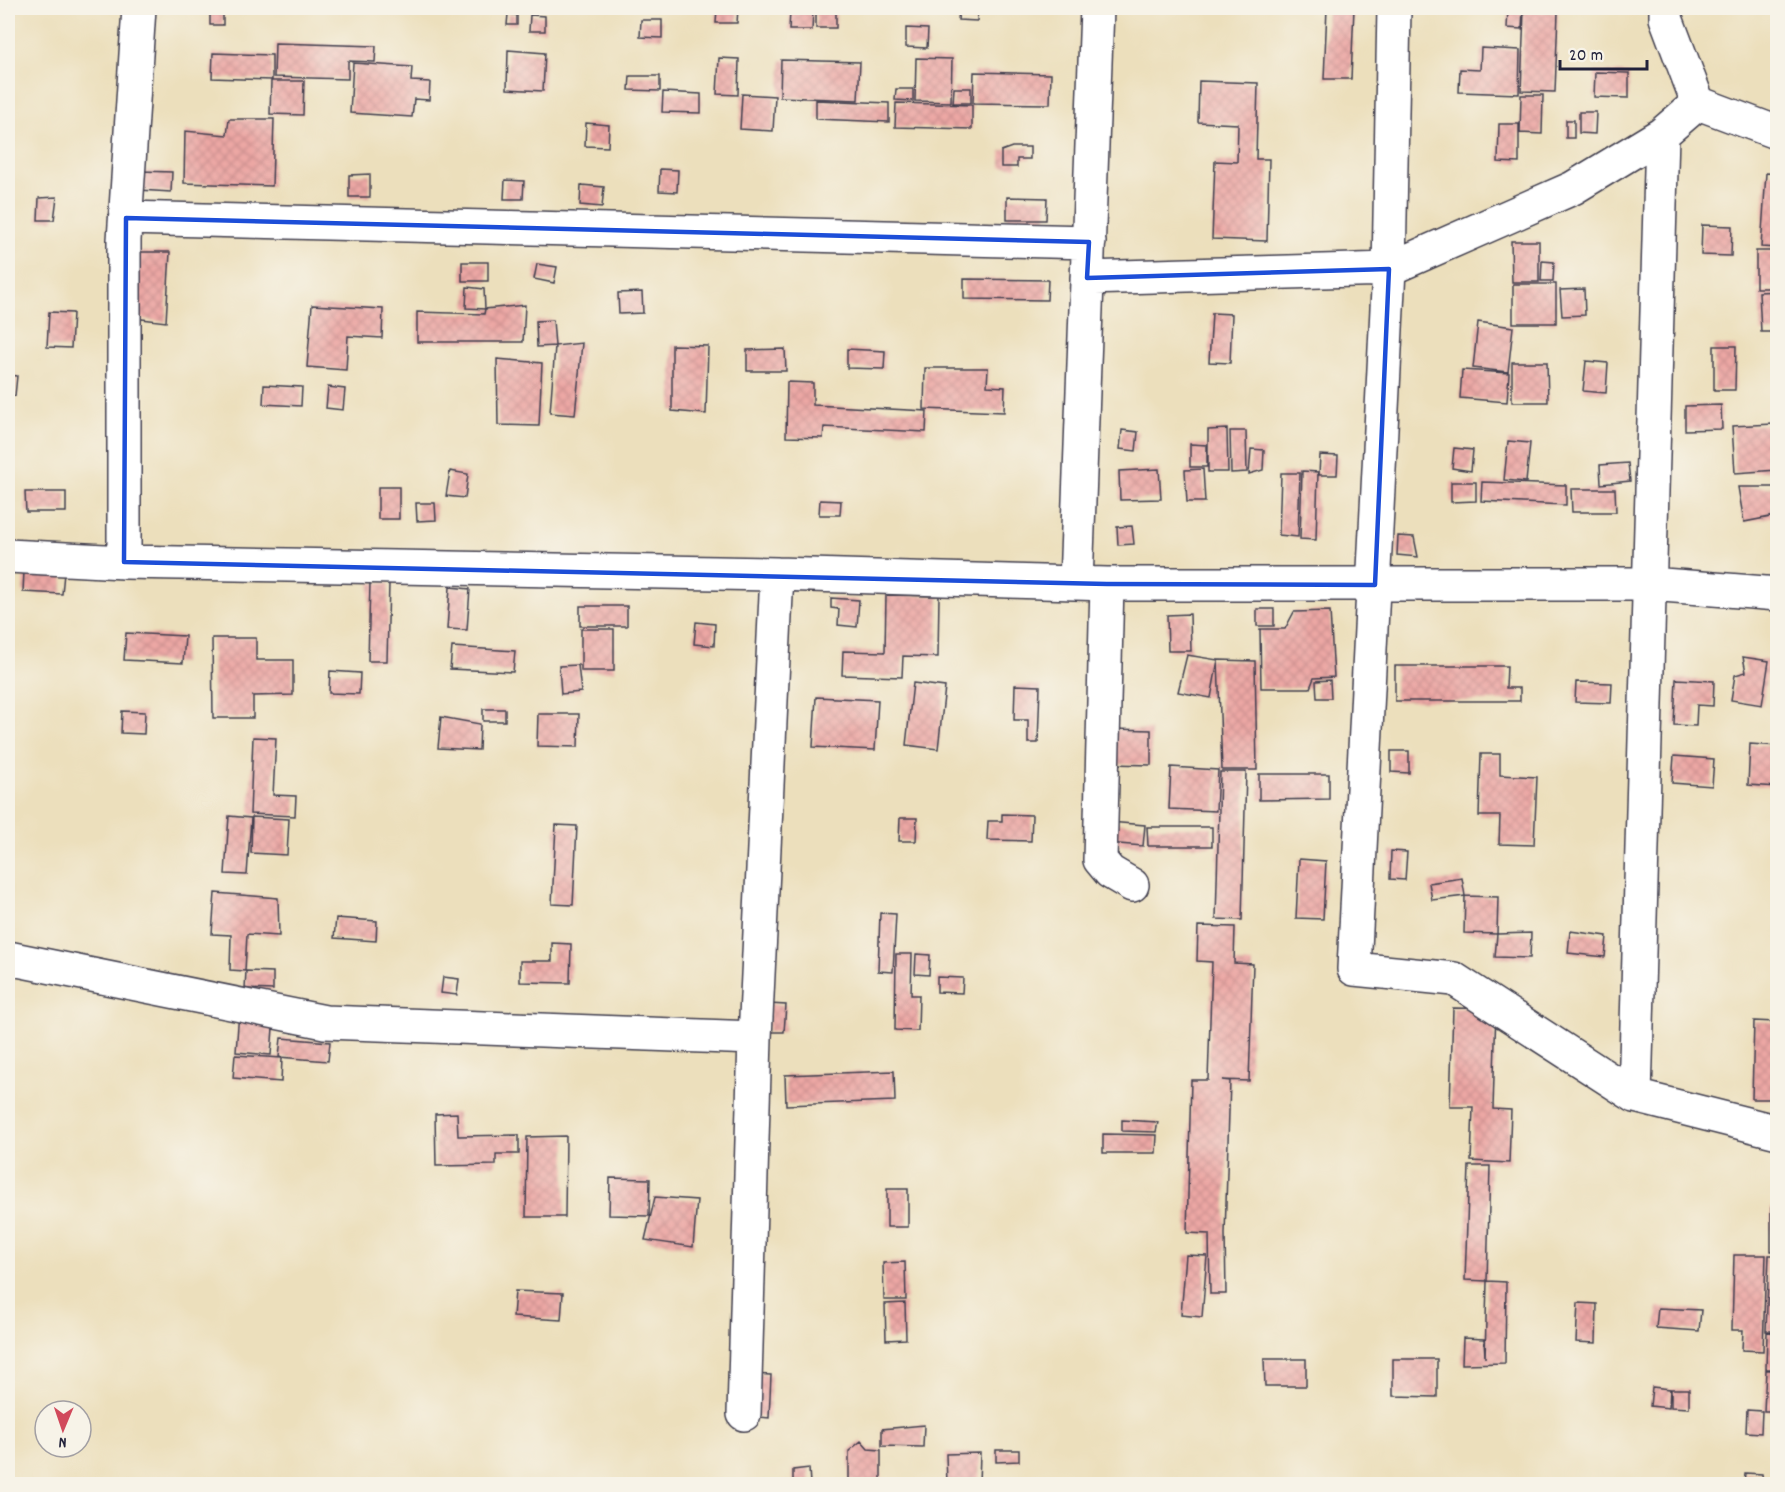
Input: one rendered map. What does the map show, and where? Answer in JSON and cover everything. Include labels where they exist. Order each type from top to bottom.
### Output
[{"type":"street","points":[[124,562],[124,240],[139,8]]},
{"type":"street","points":[[1097,8],[1087,278],[1091,584],[1100,860],[1110,872],[1132,885]]},
{"type":"street","points":[[1394,8],[1389,269],[1354,969],[1454,979],[1635,1096],[1778,1132]]},
{"type":"street","points":[[1666,8],[1666,18],[1698,103],[1778,133]]},
{"type":"street","points":[[1087,278],[1389,269],[1573,188],[1662,134],[1698,103]]},
{"type":"street","points":[[1635,1096],[1662,134]]},
{"type":"street","points":[[126,218],[1089,242]]},
{"type":"street","points":[[8,556],[124,562],[777,574],[1091,584],[1650,584],[1778,594]]},
{"type":"street","points":[[744,1414],[755,1038],[777,574]]},
{"type":"street","points":[[8,958],[325,1022],[755,1038]]},
{"type":"highlighted area","points":[[126,218],[1089,242],[1087,278],[1389,269],[1375,585],[1107,584],[124,562]]},
{"type":"building","points":[[210,8],[223,8],[223,25],[210,25]]},
{"type":"building","points":[[486,8],[509,8],[509,10],[486,10]]},
{"type":"building","points":[[717,8],[738,8],[737,23],[716,23]]},
{"type":"building","points":[[959,8],[978,8],[977,21],[958,20]]},
{"type":"building","points":[[1327,8],[1354,8],[1351,79],[1324,79]]},
{"type":"building","points":[[1503,8],[1523,8],[1522,29],[1507,28],[1508,10]]},
{"type":"building","points":[[790,10],[813,11],[812,30],[789,30]]},
{"type":"building","points":[[816,11],[836,11],[836,28],[816,28]]},
{"type":"building","points":[[1524,11],[1558,12],[1555,92],[1521,91]]},
{"type":"building","points":[[508,14],[517,15],[517,25],[507,25]]},
{"type":"building","points":[[530,15],[545,16],[545,31],[529,31]]},
{"type":"building","points":[[641,20],[662,20],[662,38],[640,37]]},
{"type":"building","points":[[906,28],[928,29],[927,48],[906,47]]},
{"type":"building","points":[[275,43],[376,46],[375,62],[348,61],[348,79],[274,77]]},
{"type":"building","points":[[1481,48],[1520,50],[1519,94],[1459,92],[1460,69],[1480,70]]},
{"type":"building","points":[[508,50],[545,53],[543,91],[507,89]]},
{"type":"building","points":[[213,53],[272,55],[272,80],[212,78]]},
{"type":"building","points":[[719,58],[739,59],[738,95],[717,94]]},
{"type":"building","points":[[916,58],[952,59],[951,102],[915,101]]},
{"type":"building","points":[[781,60],[860,62],[858,100],[780,97]]},
{"type":"building","points":[[353,63],[412,67],[411,81],[430,82],[429,100],[414,99],[412,117],[350,113]]},
{"type":"building","points":[[974,72],[1051,74],[1050,104],[973,103]]},
{"type":"building","points":[[1595,72],[1629,73],[1629,98],[1594,97]]},
{"type":"building","points":[[630,76],[660,76],[660,91],[629,90]]},
{"type":"building","points":[[271,81],[304,81],[303,115],[270,114]]},
{"type":"building","points":[[1199,81],[1258,83],[1256,159],[1269,159],[1267,241],[1212,239],[1215,161],[1237,162],[1238,124],[1198,122]]},
{"type":"building","points":[[954,88],[971,88],[971,103],[953,103]]},
{"type":"building","points":[[896,89],[913,89],[913,101],[895,100]]},
{"type":"building","points":[[663,92],[701,94],[701,113],[662,112]]},
{"type":"building","points":[[742,94],[775,96],[773,131],[740,129]]},
{"type":"building","points":[[1521,95],[1543,95],[1542,134],[1520,133]]},
{"type":"building","points":[[816,100],[889,103],[889,122],[816,119]]},
{"type":"building","points":[[896,103],[972,105],[972,129],[895,127]]},
{"type":"building","points":[[1579,112],[1596,112],[1595,134],[1579,133]]},
{"type":"building","points":[[229,119],[274,119],[272,186],[184,183],[185,131],[227,135]]},
{"type":"building","points":[[1566,120],[1574,120],[1574,138],[1566,138]]},
{"type":"building","points":[[586,123],[609,125],[608,147],[585,146]]},
{"type":"building","points":[[1499,124],[1519,124],[1519,163],[1498,162]]},
{"type":"building","points":[[1012,147],[1030,147],[1030,159],[1017,159],[1017,167],[1001,167],[1001,151]]},
{"type":"building","points":[[660,169],[678,170],[677,192],[659,191]]},
{"type":"building","points":[[140,171],[172,172],[171,192],[139,190]]},
{"type":"building","points":[[1766,173],[1778,174],[1778,248],[1761,247]]},
{"type":"building","points":[[370,174],[370,197],[349,197],[349,175]]},
{"type":"building","points":[[505,180],[524,181],[523,199],[504,199]]},
{"type":"building","points":[[581,185],[604,187],[602,207],[580,205]]},
{"type":"building","points":[[57,197],[54,220],[38,220],[39,198]]},
{"type":"building","points":[[1007,197],[1047,198],[1046,220],[1007,220]]},
{"type":"building","points":[[1702,225],[1732,226],[1731,256],[1701,255]]},
{"type":"building","points":[[1511,241],[1539,241],[1539,282],[1512,282]]},
{"type":"building","points":[[1756,251],[1778,251],[1778,288],[1756,288]]},
{"type":"building","points":[[137,252],[170,252],[166,322],[134,318]]},
{"type":"building","points":[[1542,261],[1554,262],[1553,281],[1541,281]]},
{"type":"building","points":[[462,262],[488,262],[488,281],[462,281]]},
{"type":"building","points":[[537,264],[557,267],[554,283],[534,279]]},
{"type":"building","points":[[964,279],[1048,280],[1047,300],[964,299]]},
{"type":"building","points":[[1513,284],[1556,284],[1556,323],[1513,323]]},
{"type":"building","points":[[467,287],[484,289],[485,309],[466,308]]},
{"type":"building","points":[[1584,289],[1585,315],[1562,316],[1560,290]]},
{"type":"building","points":[[1778,291],[1778,332],[1761,332],[1759,292]]},
{"type":"building","points":[[642,292],[643,313],[619,314],[618,293]]},
{"type":"building","points":[[312,305],[383,309],[382,338],[348,336],[346,370],[307,367]]},
{"type":"building","points":[[525,305],[523,342],[417,342],[417,312],[484,314],[485,309]]},
{"type":"building","points":[[49,312],[73,313],[71,348],[47,347]]},
{"type":"building","points":[[1212,313],[1232,314],[1230,363],[1209,362]]},
{"type":"building","points":[[553,320],[555,346],[537,347],[536,321]]},
{"type":"building","points":[[1478,322],[1513,327],[1508,372],[1473,368]]},
{"type":"building","points":[[582,343],[575,415],[550,413],[555,346]]},
{"type":"building","points":[[672,345],[708,346],[706,414],[672,411]]},
{"type":"building","points":[[1714,346],[1736,346],[1735,390],[1714,390]]},
{"type":"building","points":[[785,349],[786,371],[747,371],[747,350]]},
{"type":"building","points":[[847,349],[885,351],[884,369],[847,368]]},
{"type":"building","points":[[497,359],[542,363],[539,426],[498,425]]},
{"type":"building","points":[[1586,361],[1608,363],[1606,393],[1583,391]]},
{"type":"building","points":[[1512,362],[1547,362],[1548,402],[1512,402]]},
{"type":"building","points":[[925,368],[988,368],[987,386],[1005,387],[1004,412],[924,409]]},
{"type":"building","points":[[1462,370],[1509,373],[1507,402],[1460,398]]},
{"type":"building","points":[[8,375],[17,376],[15,396],[8,395]]},
{"type":"building","points":[[787,382],[813,383],[813,405],[927,411],[926,432],[824,427],[823,438],[786,437]]},
{"type":"building","points":[[264,385],[302,387],[301,406],[263,404]]},
{"type":"building","points":[[328,387],[345,389],[343,410],[326,408]]},
{"type":"building","points":[[1721,405],[1722,429],[1685,430],[1685,406]]},
{"type":"building","points":[[1774,424],[1777,470],[1735,473],[1732,426]]},
{"type":"building","points":[[1227,429],[1228,472],[1208,472],[1208,430]]},
{"type":"building","points":[[1122,430],[1138,432],[1136,451],[1120,449]]},
{"type":"building","points":[[1230,431],[1246,431],[1247,472],[1231,473]]},
{"type":"building","points":[[1508,441],[1530,443],[1526,482],[1504,480]]},
{"type":"building","points":[[1190,444],[1207,445],[1207,467],[1190,467]]},
{"type":"building","points":[[1454,448],[1473,450],[1471,471],[1452,468]]},
{"type":"building","points":[[1251,449],[1264,450],[1263,470],[1249,474]]},
{"type":"building","points":[[1320,455],[1338,456],[1337,475],[1319,475]]},
{"type":"building","points":[[1628,463],[1630,481],[1601,484],[1600,465]]},
{"type":"building","points":[[1159,469],[1161,499],[1120,500],[1119,471]]},
{"type":"building","points":[[1203,469],[1205,502],[1187,502],[1185,470]]},
{"type":"building","points":[[450,471],[468,474],[465,498],[446,496]]},
{"type":"building","points":[[1302,471],[1318,472],[1316,540],[1300,539]]},
{"type":"building","points":[[1281,473],[1300,473],[1298,537],[1279,535]]},
{"type":"building","points":[[1451,482],[1476,482],[1476,501],[1451,502]]},
{"type":"building","points":[[1482,482],[1566,485],[1566,505],[1481,501]]},
{"type":"building","points":[[378,487],[399,487],[399,519],[378,519]]},
{"type":"building","points":[[1738,487],[1778,487],[1775,516],[1744,522]]},
{"type":"building","points":[[1571,489],[1615,489],[1616,512],[1572,512]]},
{"type":"building","points":[[25,492],[66,492],[66,512],[26,512]]},
{"type":"building","points":[[820,500],[841,501],[840,515],[819,515]]},
{"type":"building","points":[[416,503],[435,503],[436,520],[417,521]]},
{"type":"building","points":[[1132,526],[1134,544],[1118,545],[1117,527]]},
{"type":"building","points":[[1398,536],[1414,537],[1418,557],[1397,555]]},
{"type":"building","points":[[24,571],[64,573],[62,594],[23,592]]},
{"type":"building","points":[[370,583],[389,583],[387,661],[368,661]]},
{"type":"building","points":[[450,587],[470,589],[467,630],[447,629]]},
{"type":"building","points":[[886,595],[939,596],[938,657],[903,656],[902,677],[842,675],[843,651],[885,652]]},
{"type":"building","points":[[831,598],[859,600],[857,627],[838,625],[839,609],[831,608]]},
{"type":"building","points":[[580,606],[627,606],[627,626],[580,626]]},
{"type":"building","points":[[1257,609],[1274,609],[1274,626],[1257,626]]},
{"type":"building","points":[[1330,611],[1334,677],[1314,678],[1310,688],[1261,688],[1260,629],[1285,629],[1294,612]]},
{"type":"building","points":[[1190,614],[1191,651],[1168,651],[1167,615]]},
{"type":"building","points":[[696,622],[715,624],[714,646],[694,644]]},
{"type":"building","points":[[581,629],[614,629],[614,671],[581,671]]},
{"type":"building","points":[[126,633],[185,636],[183,663],[124,660]]},
{"type":"building","points":[[212,638],[256,638],[256,660],[293,660],[293,695],[253,696],[253,718],[213,718]]},
{"type":"building","points":[[452,647],[515,651],[513,672],[450,669]]},
{"type":"building","points":[[1187,655],[1218,660],[1211,698],[1178,692]]},
{"type":"building","points":[[1743,657],[1769,661],[1762,705],[1731,700],[1735,675],[1746,672]]},
{"type":"building","points":[[1218,660],[1255,661],[1257,770],[1222,770]]},
{"type":"building","points":[[578,665],[581,692],[561,694],[559,666]]},
{"type":"building","points":[[1395,666],[1507,666],[1506,688],[1520,688],[1520,701],[1395,701]]},
{"type":"building","points":[[330,671],[360,673],[359,694],[329,693]]},
{"type":"building","points":[[1676,679],[1714,681],[1713,706],[1697,705],[1696,726],[1674,725]]},
{"type":"building","points":[[1330,680],[1331,698],[1317,698],[1316,681]]},
{"type":"building","points":[[1576,682],[1612,683],[1611,703],[1575,702]]},
{"type":"building","points":[[913,683],[945,687],[938,749],[906,745]]},
{"type":"building","points":[[1015,685],[1040,686],[1038,743],[1028,743],[1028,720],[1014,720]]},
{"type":"building","points":[[816,697],[878,700],[875,750],[813,747]]},
{"type":"building","points":[[483,709],[505,709],[505,721],[483,721]]},
{"type":"building","points":[[122,711],[145,712],[144,734],[121,733]]},
{"type":"building","points":[[538,714],[579,714],[578,747],[537,746]]},
{"type":"building","points":[[441,717],[480,724],[479,750],[438,748]]},
{"type":"building","points":[[1112,729],[1151,730],[1151,765],[1111,764]]},
{"type":"building","points":[[253,737],[276,738],[273,795],[296,796],[295,816],[250,814]]},
{"type":"building","points":[[1750,744],[1778,746],[1778,787],[1748,785]]},
{"type":"building","points":[[1391,751],[1409,751],[1409,773],[1391,772]]},
{"type":"building","points":[[1481,754],[1500,754],[1500,775],[1537,777],[1534,845],[1499,844],[1500,816],[1479,816]]},
{"type":"building","points":[[1674,756],[1714,759],[1712,786],[1672,783]]},
{"type":"building","points":[[1171,767],[1218,770],[1216,811],[1169,809]]},
{"type":"building","points":[[1220,772],[1246,772],[1242,920],[1216,919]]},
{"type":"building","points":[[1259,774],[1329,774],[1329,799],[1259,800]]},
{"type":"building","points":[[1002,814],[1032,815],[1031,841],[987,840],[988,821],[1002,821]]},
{"type":"building","points":[[229,816],[251,818],[247,875],[225,874]]},
{"type":"building","points":[[252,817],[289,819],[287,855],[251,853]]},
{"type":"building","points":[[900,818],[917,818],[916,841],[899,841]]},
{"type":"building","points":[[1109,822],[1145,825],[1143,846],[1107,843]]},
{"type":"building","points":[[556,825],[577,826],[573,905],[552,904]]},
{"type":"building","points":[[1147,827],[1212,827],[1212,846],[1148,846]]},
{"type":"building","points":[[1391,851],[1407,852],[1405,880],[1390,879]]},
{"type":"building","points":[[1299,859],[1326,861],[1323,919],[1296,918]]},
{"type":"building","points":[[1462,878],[1465,896],[1432,900],[1429,883]]},
{"type":"building","points":[[215,893],[278,898],[279,936],[247,934],[245,971],[230,970],[231,935],[212,934]]},
{"type":"building","points":[[1465,896],[1498,897],[1497,934],[1464,933]]},
{"type":"building","points":[[880,913],[896,914],[893,972],[878,971]]},
{"type":"building","points":[[336,918],[377,921],[376,941],[334,938]]},
{"type":"building","points":[[1198,926],[1235,927],[1234,963],[1253,964],[1249,1081],[1222,1080],[1230,1081],[1225,1234],[1226,1294],[1210,1294],[1209,1234],[1187,1233],[1191,1080],[1208,1080],[1212,962],[1197,961]]},
{"type":"building","points":[[1570,931],[1607,936],[1605,957],[1568,953]]},
{"type":"building","points":[[1531,933],[1530,958],[1495,957],[1497,934]]},
{"type":"building","points":[[552,943],[571,944],[570,983],[520,982],[520,961],[552,961]]},
{"type":"building","points":[[896,954],[912,954],[911,995],[919,995],[918,1031],[895,1030]]},
{"type":"building","points":[[916,954],[930,955],[929,975],[915,974]]},
{"type":"building","points":[[246,971],[273,972],[273,990],[245,989]]},
{"type":"building","points":[[443,977],[459,979],[457,995],[441,993]]},
{"type":"building","points":[[937,977],[963,978],[962,993],[937,992]]},
{"type":"building","points":[[769,1004],[786,1005],[784,1032],[768,1032]]},
{"type":"building","points":[[1453,1008],[1496,1009],[1493,1109],[1511,1110],[1509,1163],[1471,1161],[1473,1107],[1450,1107]]},
{"type":"building","points":[[239,1012],[274,1014],[271,1055],[236,1052]]},
{"type":"building","points":[[1754,1021],[1775,1022],[1774,1099],[1752,1099]]},
{"type":"building","points":[[281,1038],[330,1042],[328,1061],[279,1057]]},
{"type":"building","points":[[235,1055],[282,1058],[281,1082],[233,1078]]},
{"type":"building","points":[[894,1071],[895,1101],[786,1105],[785,1075]]},
{"type":"building","points":[[1774,1099],[1778,1099],[1778,1118],[1773,1118]]},
{"type":"building","points":[[457,1113],[458,1136],[519,1135],[519,1154],[496,1154],[496,1165],[436,1166],[435,1114]]},
{"type":"building","points":[[1122,1120],[1158,1122],[1156,1132],[1122,1131]]},
{"type":"building","points":[[1103,1134],[1157,1135],[1156,1153],[1103,1153]]},
{"type":"building","points":[[566,1136],[565,1217],[526,1217],[527,1137]]},
{"type":"building","points":[[1469,1166],[1490,1166],[1487,1281],[1465,1280]]},
{"type":"building","points":[[610,1178],[650,1179],[649,1216],[609,1215]]},
{"type":"building","points":[[887,1189],[908,1189],[908,1227],[887,1227]]},
{"type":"building","points":[[655,1197],[697,1200],[693,1247],[645,1240]]},
{"type":"building","points":[[1771,1208],[1778,1208],[1778,1251],[1771,1251]]},
{"type":"building","points":[[1186,1255],[1207,1256],[1202,1317],[1181,1315]]},
{"type":"building","points":[[1734,1255],[1766,1255],[1763,1351],[1742,1350],[1743,1330],[1732,1330]]},
{"type":"building","points":[[1769,1255],[1778,1255],[1778,1331],[1766,1331]]},
{"type":"building","points":[[905,1262],[906,1300],[884,1300],[883,1263]]},
{"type":"building","points":[[1487,1281],[1506,1282],[1505,1363],[1462,1364],[1463,1338],[1484,1339],[1485,1358]]},
{"type":"building","points":[[515,1291],[563,1293],[561,1320],[513,1317]]},
{"type":"building","points":[[905,1303],[906,1339],[886,1340],[885,1304]]},
{"type":"building","points":[[1578,1303],[1597,1304],[1596,1343],[1576,1342]]},
{"type":"building","points":[[1658,1308],[1701,1310],[1699,1331],[1656,1328]]},
{"type":"building","points":[[1767,1332],[1778,1333],[1778,1369],[1766,1369]]},
{"type":"building","points":[[1264,1359],[1306,1359],[1306,1386],[1265,1386]]},
{"type":"building","points":[[1393,1359],[1437,1359],[1437,1397],[1393,1396]]},
{"type":"building","points":[[1766,1370],[1778,1370],[1778,1411],[1764,1411]]},
{"type":"building","points":[[752,1374],[771,1375],[769,1418],[750,1416]]},
{"type":"building","points":[[1652,1387],[1670,1389],[1669,1408],[1650,1406]]},
{"type":"building","points":[[1671,1389],[1689,1389],[1689,1408],[1671,1407]]},
{"type":"building","points":[[1747,1410],[1762,1411],[1761,1433],[1746,1432]]},
{"type":"building","points":[[924,1425],[923,1447],[882,1446],[882,1429]]},
{"type":"building","points":[[861,1441],[868,1449],[881,1450],[881,1484],[849,1484],[849,1451]]},
{"type":"building","points":[[996,1450],[1019,1450],[1019,1461],[996,1462]]},
{"type":"building","points":[[980,1453],[979,1484],[947,1484],[946,1454]]},
{"type":"building","points":[[809,1468],[810,1484],[793,1484],[793,1470]]},
{"type":"building","points":[[1745,1473],[1762,1474],[1763,1484],[1744,1484]]}]
